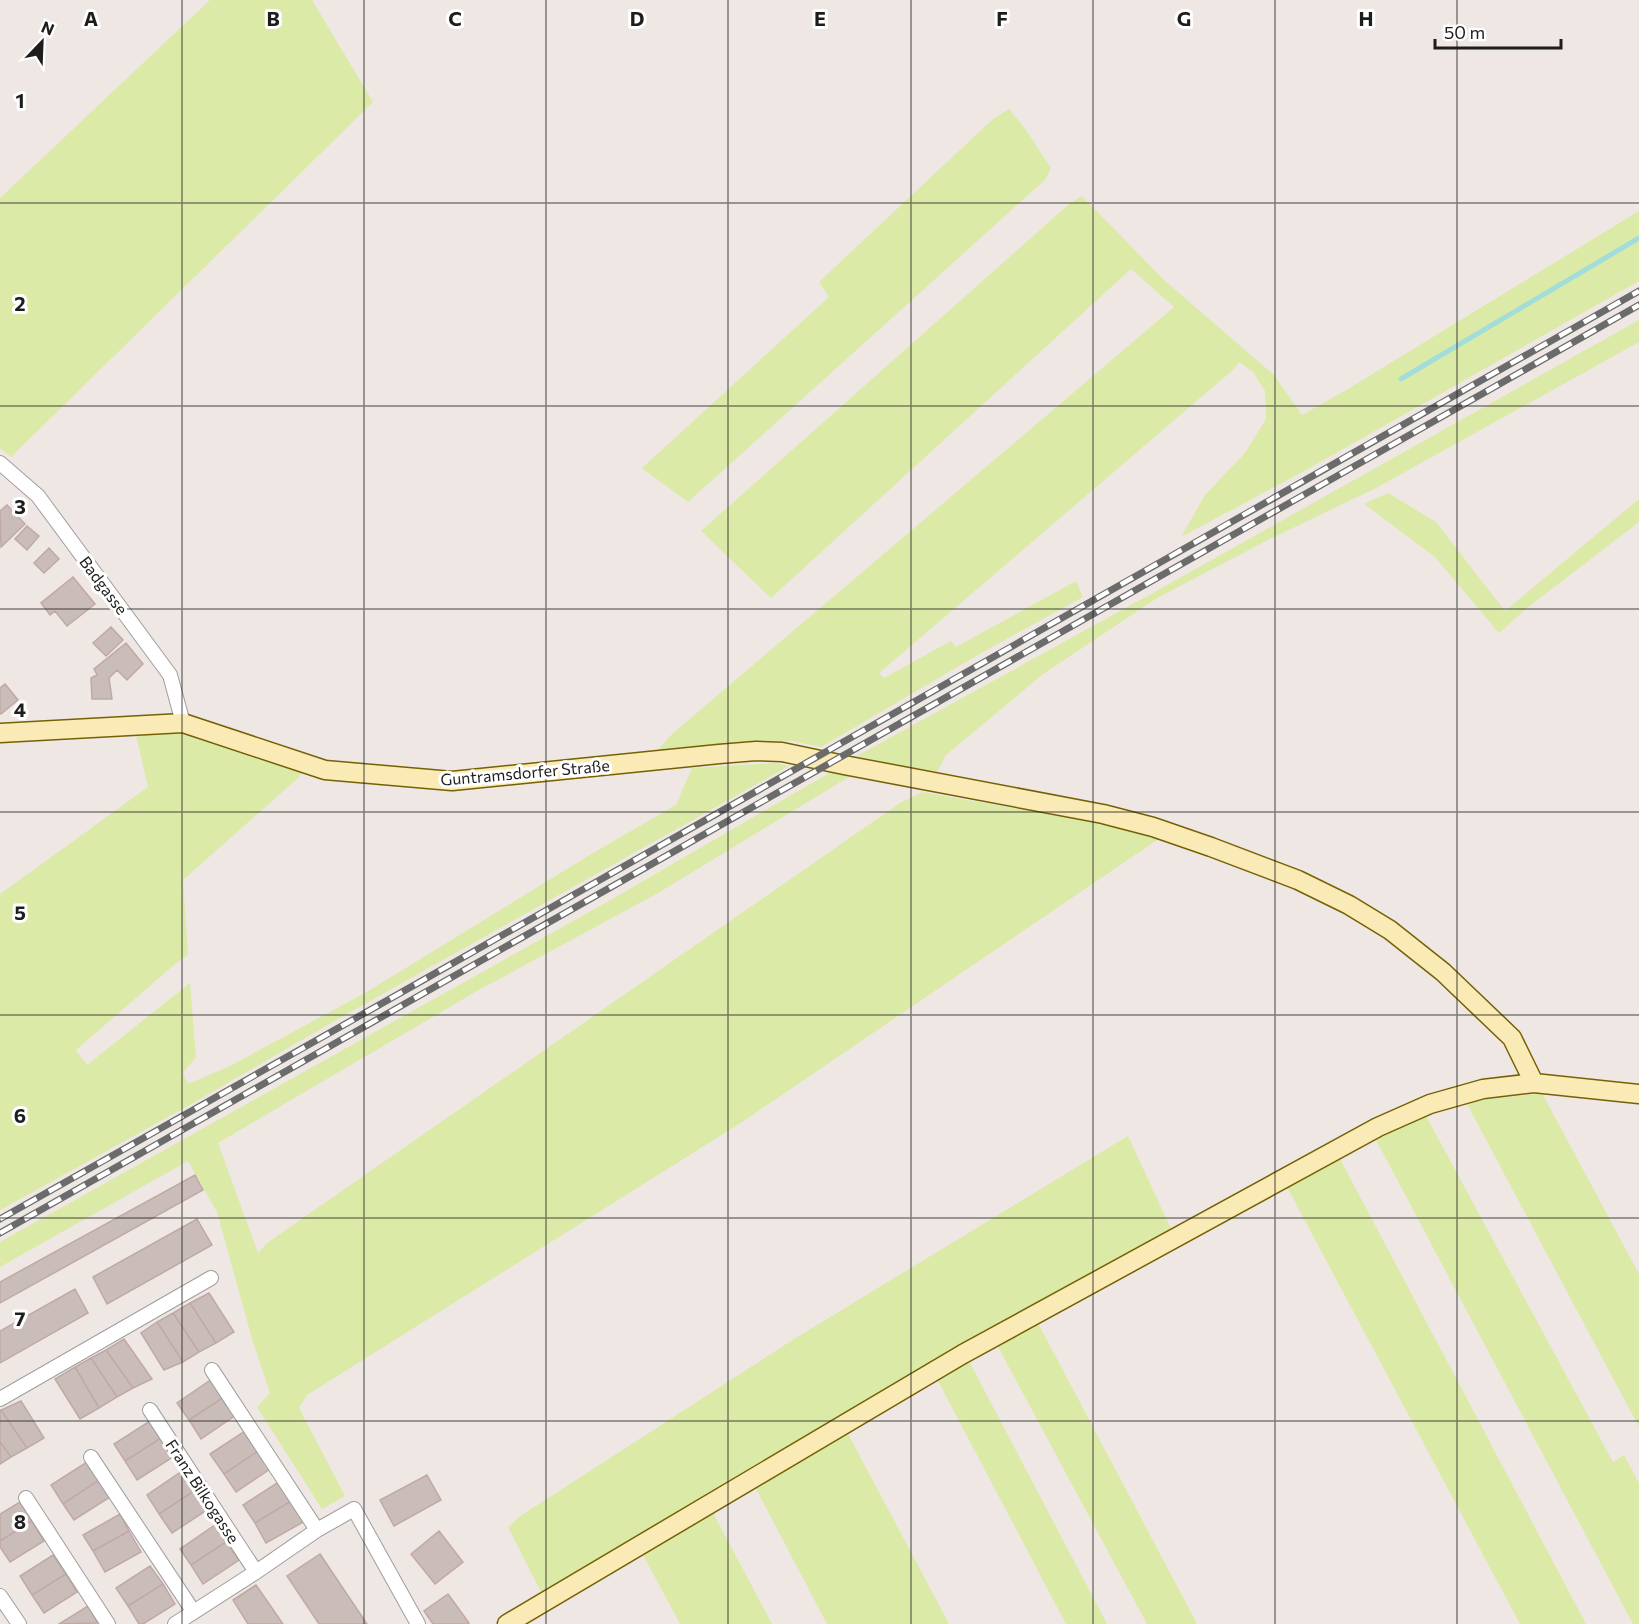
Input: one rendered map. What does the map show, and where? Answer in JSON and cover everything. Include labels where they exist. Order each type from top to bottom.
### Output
[{"type":"street","name":"Badgasse","points":[[0,463],[38,496],[170,675],[183,723]]},
{"type":"street","name":"Guntramsdorfer Straße","points":[[0,733],[183,723],[325,770],[452,782],[756,751],[782,752],[1103,814],[1172,833],[1298,880],[1350,905],[1390,930],[1443,972],[1512,1038],[1534,1083]]},
{"type":"street","points":[[507,1624],[963,1354],[1378,1127],[1430,1104],[1483,1089],[1534,1083],[1639,1094]]},
{"type":"street","points":[[0,1399],[211,1278]]},
{"type":"street","points":[[212,1370],[317,1530]]},
{"type":"street","name":"Franz Bilkogasse","points":[[150,1410],[256,1572]]},
{"type":"street","points":[[91,1457],[193,1611]]},
{"type":"street","points":[[26,1498],[108,1624]]},
{"type":"street","points":[[174,1624],[317,1530],[354,1509],[418,1624]]},
{"type":"street","points":[[0,1596],[19,1624]]},
{"type":"green space","points":[[210,0],[312,0],[373,102],[11,457],[0,448],[0,198]]},
{"type":"green space","points":[[1009,109],[1051,168],[1046,179],[688,502],[642,468],[829,297],[819,282],[993,119]]},
{"type":"green space","points":[[1082,196],[1164,280],[1273,374],[1302,415],[1639,211],[1639,281],[1308,469],[1181,537],[1205,495],[1245,453],[1266,419],[1265,391],[1253,372],[1239,362],[1234,369],[879,673],[884,678],[951,641],[956,647],[1076,581],[1083,597],[983,652],[821,747],[792,741],[658,750],[672,734],[1174,307],[1131,269],[771,598],[701,531],[1068,205]]},
{"type":"green space","points":[[1639,320],[1639,342],[1378,487],[1268,540],[1157,598],[1043,674],[946,755],[936,774],[857,756],[1160,589]]},
{"type":"green space","points":[[1388,493],[1436,522],[1505,611],[1639,499],[1639,522],[1527,608],[1499,633],[1435,557],[1364,504]]},
{"type":"green space","points":[[184,733],[303,770],[299,777],[183,880],[188,955],[76,1050],[87,1065],[190,983],[196,1057],[183,1073],[188,1084],[228,1067],[365,993],[588,856],[676,805],[692,768],[775,763],[789,766],[0,1210],[0,894],[148,787],[136,735]]},
{"type":"green space","points":[[838,768],[852,775],[658,893],[477,991],[218,1143],[258,1253],[267,1243],[900,803],[922,792],[1104,824],[1160,838],[739,1124],[307,1395],[299,1408],[345,1496],[322,1509],[257,1407],[270,1393],[252,1339],[217,1212],[188,1161],[0,1267],[0,1242],[600,906]]},
{"type":"green space","points":[[1542,1093],[1639,1274],[1639,1427],[1466,1102]]},
{"type":"green space","points":[[1425,1114],[1613,1462],[1624,1455],[1639,1483],[1639,1624],[1633,1624],[1375,1138]]},
{"type":"green space","points":[[1128,1136],[1172,1231],[1029,1308],[844,1413],[541,1592],[508,1527],[522,1515],[794,1339]]},
{"type":"green space","points":[[1339,1157],[1586,1624],[1520,1624],[1287,1187]]},
{"type":"green space","points":[[1038,1323],[1197,1624],[1147,1624],[997,1345]]},
{"type":"green space","points":[[969,1361],[1107,1624],[1066,1624],[937,1379]]},
{"type":"green space","points":[[846,1430],[949,1624],[827,1624],[754,1485]]},
{"type":"green space","points":[[710,1507],[772,1624],[680,1624],[641,1551]]},
{"type":"building","points":[[7,505],[25,524],[1,547],[0,511]]},
{"type":"building","points":[[27,526],[39,536],[27,550],[15,539]]},
{"type":"building","points":[[49,548],[59,559],[44,573],[34,563]]},
{"type":"building","points":[[73,577],[95,604],[67,626],[55,611],[50,615],[41,603]]},
{"type":"building","points":[[111,627],[123,640],[106,656],[93,643]]},
{"type":"building","points":[[126,643],[143,664],[127,680],[117,670],[109,678],[112,699],[92,699],[91,678],[97,675],[94,669]]},
{"type":"building","points":[[5,684],[18,700],[1,714],[0,688]]},
{"type":"building","points":[[195,1175],[203,1190],[0,1303],[0,1282]]},
{"type":"building","points":[[197,1219],[212,1245],[107,1304],[93,1277]]},
{"type":"building","points":[[75,1289],[88,1313],[0,1363],[0,1331]]},
{"type":"building","points":[[209,1293],[234,1332],[216,1343],[190,1303]]},
{"type":"building","points":[[190,1303],[216,1343],[199,1352],[173,1313]]},
{"type":"building","points":[[173,1313],[199,1352],[183,1362],[157,1322]]},
{"type":"building","points":[[157,1322],[183,1362],[164,1370],[141,1333]]},
{"type":"building","points":[[124,1339],[152,1379],[133,1388],[106,1350]]},
{"type":"building","points":[[106,1350],[133,1388],[117,1397],[91,1358]]},
{"type":"building","points":[[91,1358],[117,1397],[99,1408],[75,1367]]},
{"type":"building","points":[[75,1367],[99,1408],[80,1419],[55,1379]]},
{"type":"building","points":[[212,1379],[224,1397],[189,1420],[177,1403]]},
{"type":"building","points":[[224,1397],[236,1415],[201,1439],[189,1420]]},
{"type":"building","points":[[21,1401],[44,1438],[27,1448],[1,1410]]},
{"type":"building","points":[[1,1410],[27,1448],[11,1457],[0,1442]]},
{"type":"building","points":[[150,1421],[161,1438],[125,1461],[114,1444]]},
{"type":"building","points":[[245,1431],[258,1451],[224,1474],[210,1454]]},
{"type":"building","points":[[161,1438],[173,1457],[137,1480],[125,1461]]},
{"type":"building","points":[[0,1442],[11,1457],[0,1464]]},
{"type":"building","points":[[258,1451],[270,1469],[236,1492],[224,1474]]},
{"type":"building","points":[[87,1462],[99,1480],[63,1504],[51,1485]]},
{"type":"building","points":[[182,1471],[194,1491],[159,1514],[147,1495]]},
{"type":"building","points":[[427,1475],[441,1500],[394,1526],[380,1500]]},
{"type":"building","points":[[99,1480],[110,1497],[74,1520],[63,1504]]},
{"type":"building","points":[[280,1481],[291,1501],[255,1523],[243,1505]]},
{"type":"building","points":[[194,1491],[207,1510],[172,1533],[159,1514]]},
{"type":"building","points":[[291,1501],[305,1521],[266,1543],[255,1523]]},
{"type":"building","points":[[20,1502],[32,1521],[0,1541],[0,1514]]},
{"type":"building","points":[[120,1514],[129,1531],[93,1551],[83,1535]]},
{"type":"building","points":[[32,1521],[44,1541],[10,1562],[0,1547],[0,1541]]},
{"type":"building","points":[[215,1525],[226,1542],[191,1565],[180,1549]]},
{"type":"building","points":[[129,1531],[141,1552],[105,1572],[93,1551]]},
{"type":"building","points":[[439,1531],[463,1562],[435,1584],[411,1554]]},
{"type":"building","points":[[226,1542],[239,1560],[203,1584],[191,1565]]},
{"type":"building","points":[[320,1554],[367,1624],[319,1624],[287,1576]]},
{"type":"building","points":[[53,1555],[66,1574],[32,1595],[20,1576]]},
{"type":"building","points":[[150,1566],[163,1584],[128,1606],[116,1588]]},
{"type":"building","points":[[66,1574],[77,1592],[44,1613],[32,1595]]},
{"type":"building","points":[[163,1584],[175,1604],[143,1624],[139,1624],[128,1606]]},
{"type":"building","points":[[256,1585],[283,1624],[248,1624],[233,1600]]},
{"type":"building","points":[[448,1594],[468,1624],[433,1624],[424,1611]]},
{"type":"building","points":[[88,1606],[98,1623],[59,1624]]},
{"type":"waterway","points":[[1401,379],[1639,238]]},
{"type":"railway","points":[[0,1219],[1639,291]]},
{"type":"railway","points":[[0,1233],[1639,305]]}]
